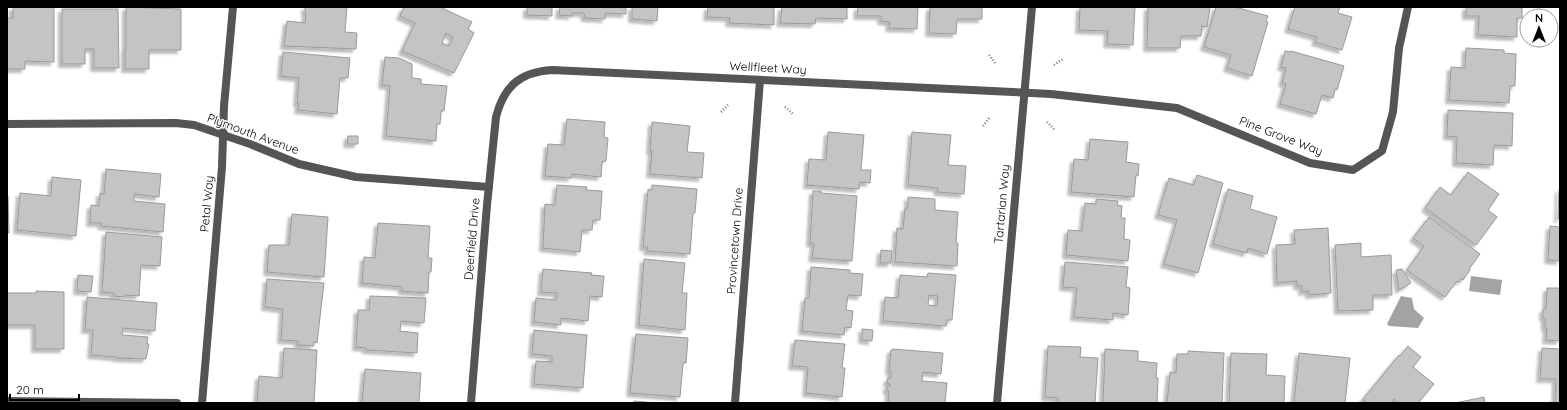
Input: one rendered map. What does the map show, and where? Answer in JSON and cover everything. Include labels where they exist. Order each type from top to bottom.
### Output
[{"type":"street","name":"Petal Way","points":[[202,403],[222,167],[224,106],[232,7]]},
{"type":"street","name":"Tartarian Way","points":[[997,403],[1032,7]]},
{"type":"street","name":"Pine Grove Way","points":[[1024,93],[1051,94],[1177,108],[1310,163],[1353,170],[1382,151],[1393,112],[1399,48],[1408,7]]},
{"type":"street","name":"Wellfleet Way","points":[[514,82],[526,75],[539,71],[552,70],[1024,93]]},
{"type":"street","name":"Provincetown Drive","points":[[735,403],[760,80]]},
{"type":"street","name":"Deerfield Drive","points":[[471,403],[496,117],[499,104],[514,82]]},
{"type":"street","name":"Plymouth Avenue","points":[[7,124],[176,123],[194,125],[299,164],[356,177],[489,187]]},
{"type":"street","points":[[7,401],[177,403]]},
{"type":"path","points":[[989,55],[995,63]]},
{"type":"path","points":[[1054,65],[1062,59]]},
{"type":"path","points":[[721,112],[728,105]]},
{"type":"path","points":[[785,107],[794,115]]},
{"type":"path","points":[[983,126],[990,117]]},
{"type":"path","points":[[1048,122],[1055,130]]},
{"type":"shaded area","points":[[1471,276],[1502,280],[1500,295],[1469,291]]},
{"type":"shaded area","points":[[1401,296],[1412,298],[1414,309],[1424,318],[1418,328],[1389,326],[1387,324]]},
{"type":"building","points":[[13,7],[54,7],[54,62],[25,61],[25,69],[7,69],[7,18],[13,18]]},
{"type":"building","points":[[126,7],[181,9],[181,50],[149,50],[149,69],[125,69]]},
{"type":"building","points":[[305,7],[347,7],[345,32],[357,33],[356,49],[284,46],[287,21],[305,23]]},
{"type":"building","points":[[404,7],[440,7],[472,22],[468,29],[474,33],[454,73],[402,51],[415,23],[400,16]],"holes":[[[446,33],[453,37],[449,46],[442,43]]]},
{"type":"building","points":[[527,7],[552,7],[552,16],[527,15]]},
{"type":"building","points":[[560,7],[626,7],[626,14],[606,13],[605,19],[585,18],[584,13],[572,13],[572,16],[559,15]]},
{"type":"building","points":[[632,7],[658,7],[657,21],[632,19]]},
{"type":"building","points":[[708,7],[774,7],[774,25],[729,23],[730,18],[707,17]]},
{"type":"building","points":[[782,7],[847,7],[847,19],[816,18],[815,24],[780,23]]},
{"type":"building","points":[[858,7],[918,7],[917,29],[889,28],[890,22],[881,21],[881,16],[857,16]]},
{"type":"building","points":[[930,7],[982,7],[982,19],[957,19],[956,34],[929,33]]},
{"type":"building","points":[[1080,7],[1135,7],[1133,45],[1107,44],[1108,31],[1079,30]]},
{"type":"building","points":[[1148,7],[1210,7],[1207,27],[1202,26],[1201,36],[1181,36],[1180,48],[1147,48]]},
{"type":"building","points":[[1216,7],[1235,7],[1268,16],[1266,21],[1268,22],[1252,76],[1227,68],[1231,55],[1204,47]]},
{"type":"building","points":[[1295,7],[1340,7],[1338,13],[1352,17],[1342,50],[1315,42],[1317,37],[1288,29]]},
{"type":"building","points":[[1466,7],[1522,7],[1519,8],[1519,18],[1517,18],[1517,37],[1478,35],[1479,16],[1466,16]]},
{"type":"building","points":[[62,9],[118,9],[119,68],[94,68],[94,49],[85,49],[85,64],[62,64]]},
{"type":"building","points":[[1466,48],[1504,50],[1504,53],[1516,54],[1515,86],[1510,86],[1509,103],[1449,100],[1451,67],[1465,68]]},
{"type":"building","points":[[1285,51],[1291,51],[1344,66],[1333,98],[1322,95],[1316,114],[1280,104],[1286,84],[1282,83],[1286,68],[1281,67]]},
{"type":"building","points":[[283,52],[350,58],[348,78],[340,78],[337,114],[298,110],[299,103],[297,103],[299,78],[281,76]]},
{"type":"building","points":[[385,57],[399,58],[412,64],[412,78],[421,79],[421,84],[447,86],[444,111],[441,111],[440,124],[437,124],[436,141],[386,136],[390,86],[382,85]]},
{"type":"building","points":[[1448,110],[1513,113],[1512,146],[1494,145],[1493,165],[1456,163],[1457,137],[1447,136]]},
{"type":"building","points":[[567,119],[605,122],[604,137],[608,138],[606,161],[602,162],[601,177],[572,174],[571,178],[545,176],[548,144],[564,145]]},
{"type":"building","points":[[652,122],[690,126],[687,152],[704,153],[702,178],[650,174]]},
{"type":"building","points":[[828,132],[864,135],[861,170],[871,170],[870,183],[860,182],[859,189],[807,185],[809,159],[826,160]]},
{"type":"building","points":[[912,132],[951,135],[948,165],[966,166],[964,194],[937,192],[938,188],[908,185]]},
{"type":"building","points":[[348,136],[358,136],[358,144],[347,144]]},
{"type":"building","points":[[1090,139],[1128,142],[1126,162],[1139,164],[1138,176],[1136,175],[1134,197],[1071,192],[1074,159],[1088,160]]},
{"type":"building","points":[[106,169],[161,174],[159,197],[134,194],[134,201],[165,204],[163,232],[101,226],[102,223],[90,223],[91,205],[99,206],[100,193],[104,194]]},
{"type":"building","points":[[1468,172],[1499,194],[1488,210],[1497,217],[1476,245],[1425,208],[1440,187],[1451,195]]},
{"type":"building","points":[[1197,175],[1223,183],[1198,273],[1164,264],[1177,220],[1158,215],[1169,178],[1194,185]]},
{"type":"building","points":[[52,177],[81,180],[76,236],[17,230],[20,193],[51,196]]},
{"type":"building","points":[[557,185],[587,187],[586,190],[602,191],[600,220],[593,220],[592,230],[582,230],[580,252],[543,248],[545,204],[555,205]]},
{"type":"building","points":[[652,185],[697,189],[695,213],[693,213],[690,254],[647,251],[648,247],[643,247],[648,190],[652,190]]},
{"type":"building","points":[[1228,189],[1253,196],[1250,209],[1277,217],[1267,254],[1248,248],[1247,253],[1213,244]]},
{"type":"building","points":[[1559,189],[1560,219],[1558,219]]},
{"type":"building","points":[[813,191],[857,196],[852,261],[812,258],[814,244],[810,243]]},
{"type":"building","points":[[8,196],[9,233],[7,233]]},
{"type":"building","points":[[908,197],[935,199],[935,210],[958,212],[956,243],[958,243],[957,266],[895,262],[897,228],[903,229],[905,208],[908,208]]},
{"type":"building","points":[[1096,199],[1118,201],[1117,205],[1122,206],[1121,218],[1125,218],[1124,239],[1130,240],[1128,261],[1066,255],[1068,230],[1082,231],[1085,203],[1096,204]]},
{"type":"building","points":[[292,214],[328,217],[324,277],[267,272],[269,245],[289,245]]},
{"type":"building","points":[[1429,217],[1480,254],[1463,280],[1462,278],[1459,282],[1457,281],[1445,297],[1407,270],[1424,246],[1413,238]]},
{"type":"building","points":[[378,223],[430,226],[428,258],[432,258],[431,272],[429,272],[428,293],[402,291],[402,287],[362,283],[364,257],[375,258]]},
{"type":"building","points":[[1550,226],[1560,227],[1560,261],[1548,260]]},
{"type":"building","points":[[1328,228],[1331,293],[1309,295],[1309,291],[1302,292],[1302,286],[1297,286],[1297,281],[1277,283],[1276,245],[1295,244],[1294,230]]},
{"type":"building","points":[[106,232],[162,237],[160,266],[141,265],[139,296],[114,296],[114,293],[102,292]]},
{"type":"building","points":[[1361,243],[1361,257],[1391,255],[1392,295],[1373,295],[1373,310],[1338,311],[1335,245]]},
{"type":"building","points":[[881,250],[892,251],[891,263],[880,263]]},
{"type":"building","points":[[644,259],[685,263],[682,293],[687,293],[685,330],[639,325]]},
{"type":"building","points":[[1065,262],[1128,267],[1126,287],[1130,288],[1128,315],[1113,313],[1113,320],[1074,317],[1077,288],[1063,287]]},
{"type":"building","points":[[811,267],[850,270],[850,273],[863,274],[861,296],[848,295],[846,310],[853,311],[851,328],[845,327],[844,335],[802,331],[805,298],[809,298]]},
{"type":"building","points":[[543,269],[592,273],[591,275],[604,276],[602,297],[590,296],[588,321],[561,318],[561,325],[534,322],[536,298],[556,300],[557,293],[541,292]]},
{"type":"building","points":[[1402,269],[1411,283],[1399,290],[1396,270]]},
{"type":"building","points":[[928,273],[956,275],[952,320],[947,320],[946,326],[883,321],[885,297],[898,298],[900,275],[927,277]],"holes":[[[929,295],[938,296],[937,306],[928,305]]]},
{"type":"building","points":[[78,275],[93,276],[91,292],[77,291]]},
{"type":"building","points":[[267,279],[324,283],[317,343],[314,342],[313,346],[298,345],[298,341],[281,340],[283,309],[265,307]]},
{"type":"building","points":[[1547,288],[1560,288],[1560,341],[1546,340],[1547,328],[1545,328],[1543,310],[1546,308]]},
{"type":"building","points":[[36,291],[64,292],[64,349],[35,349],[35,325],[7,325],[7,293],[36,293]]},
{"type":"building","points":[[370,296],[426,298],[424,323],[401,321],[400,331],[418,333],[417,353],[366,350],[366,348],[356,347],[358,310],[369,310]]},
{"type":"building","points":[[87,297],[157,303],[155,331],[123,328],[122,335],[148,337],[147,344],[149,344],[146,359],[91,355],[93,330],[85,330]]},
{"type":"building","points":[[862,329],[873,330],[872,341],[862,340]]},
{"type":"building","points":[[534,330],[587,335],[583,388],[534,384],[536,361],[552,362],[552,356],[532,354]]},
{"type":"building","points":[[636,334],[688,338],[686,363],[683,363],[680,397],[630,393]]},
{"type":"building","points":[[795,340],[845,344],[842,368],[845,368],[842,397],[806,393],[808,367],[792,366]]},
{"type":"building","points":[[1048,346],[1081,347],[1080,357],[1098,358],[1095,403],[1058,403],[1058,398],[1045,397]]},
{"type":"building","points":[[1408,346],[1421,357],[1413,367],[1434,384],[1418,403],[1399,403],[1394,399],[1391,403],[1367,403],[1363,399]]},
{"type":"building","points":[[284,348],[317,350],[314,403],[257,403],[259,376],[282,378]]},
{"type":"building","points":[[1542,348],[1560,349],[1560,403],[1555,403],[1556,379],[1540,379]]},
{"type":"building","points":[[1105,349],[1138,351],[1138,361],[1157,363],[1157,403],[1103,403]]},
{"type":"building","points":[[891,350],[943,353],[941,374],[923,372],[922,381],[947,383],[945,403],[888,403],[889,391],[887,391],[887,386],[890,386],[890,384],[887,383],[888,378],[891,378],[891,371],[889,371]]},
{"type":"building","points":[[1188,351],[1224,353],[1222,403],[1167,403],[1170,372],[1176,373],[1177,354],[1188,354]]},
{"type":"building","points":[[1231,353],[1267,354],[1266,375],[1285,376],[1284,403],[1229,403]]},
{"type":"building","points":[[1299,353],[1350,358],[1345,403],[1294,403]]},
{"type":"building","points":[[365,369],[421,373],[419,403],[362,403]]},
{"type":"building","points":[[1484,397],[1485,403],[1455,403]]},
{"type":"building","points":[[634,401],[656,403],[634,403]]}]
